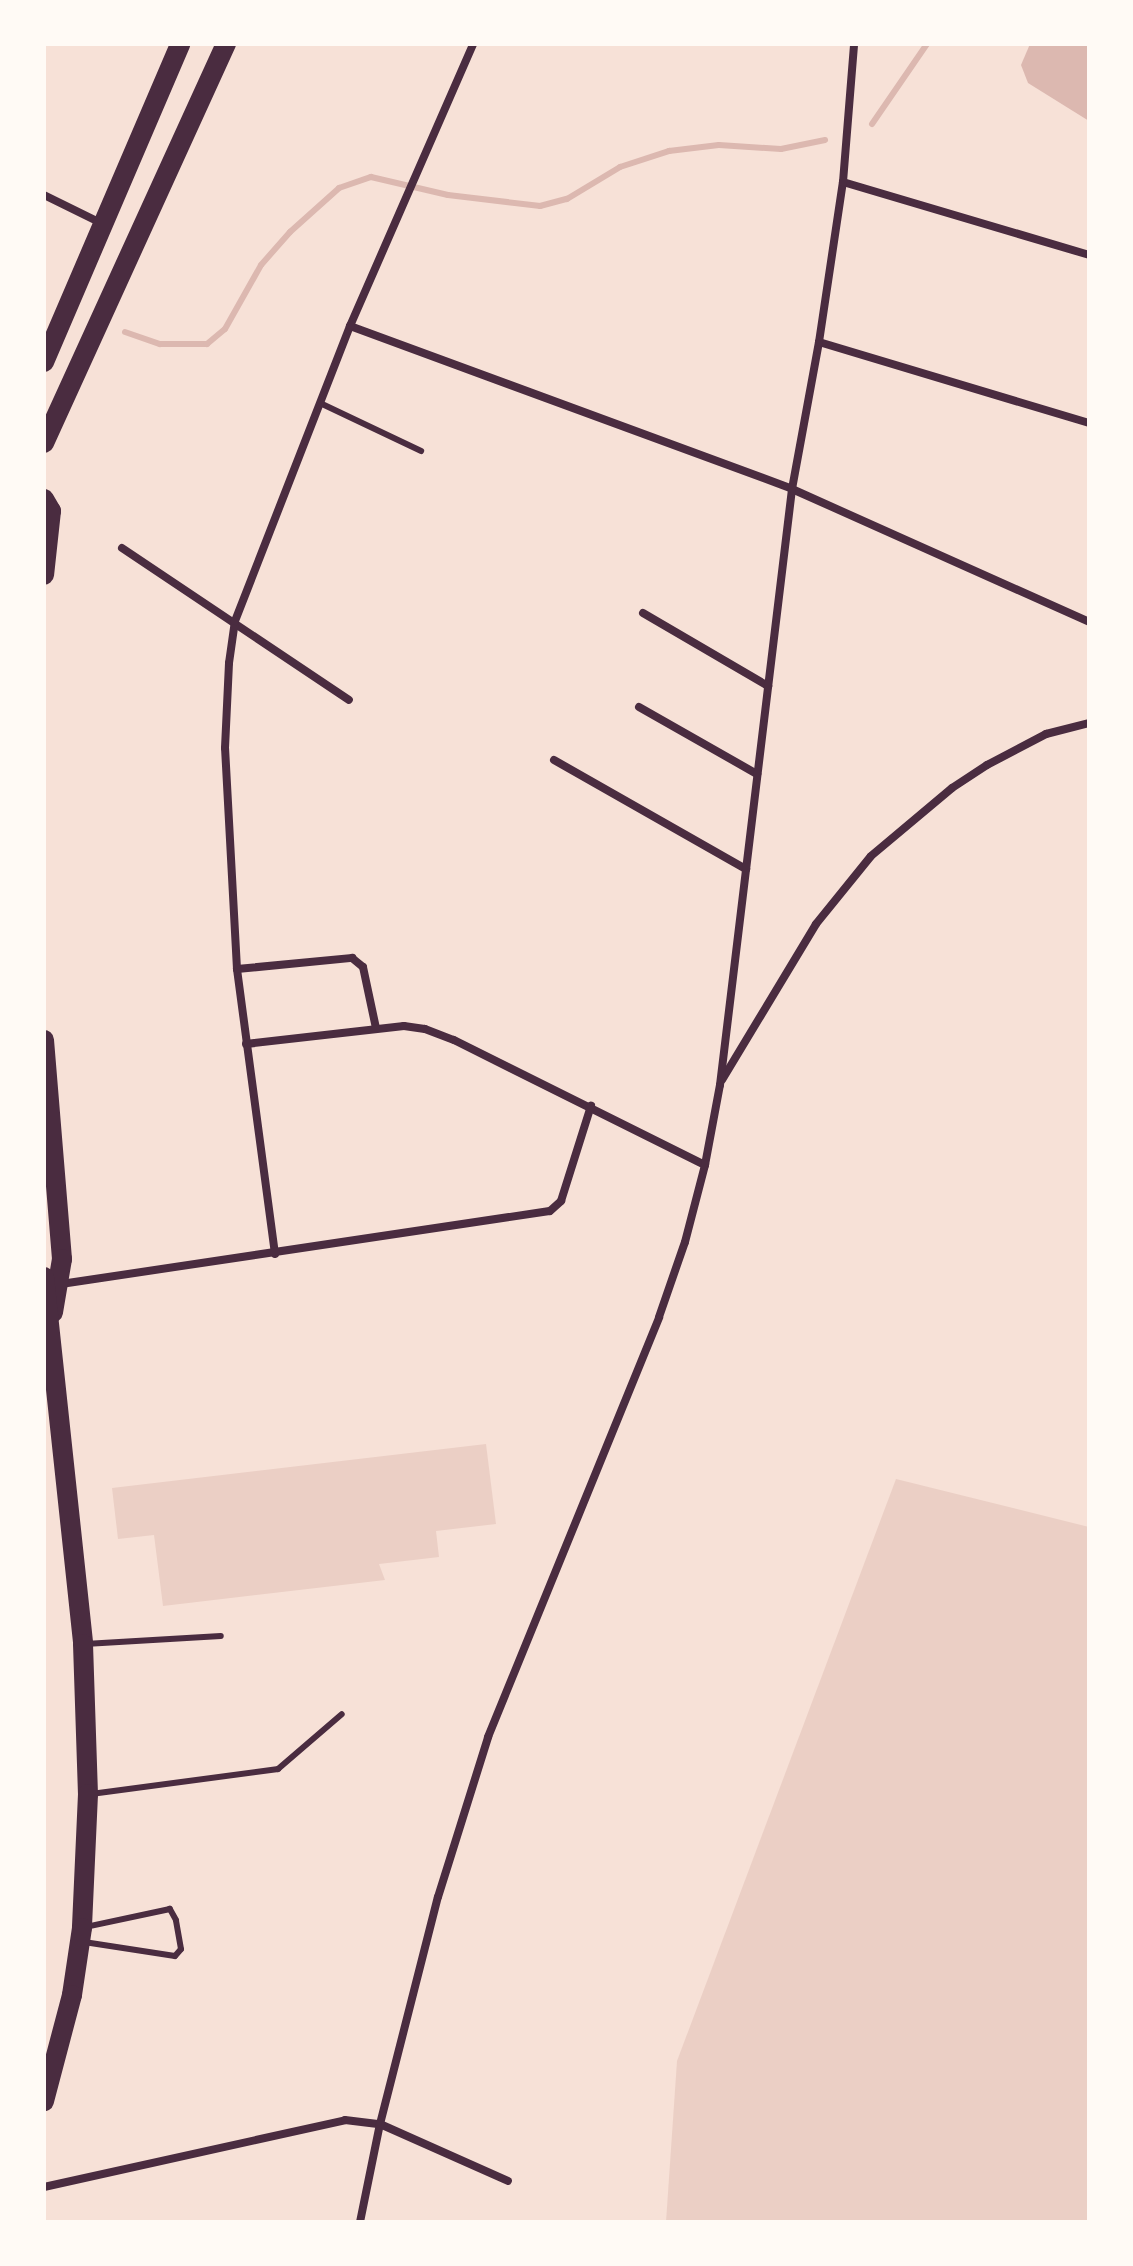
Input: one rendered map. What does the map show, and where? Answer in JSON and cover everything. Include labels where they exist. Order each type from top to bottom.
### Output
[{"type":"highway","points":[[46,355],[105,225],[180,44]]},
{"type":"highway","points":[[44,443],[226,44]]},
{"type":"highway","points":[[44,499],[51,511],[44,575]]},
{"type":"highway","points":[[44,1040],[56,1153],[50,1320],[83,1644],[88,1794],[81,1934],[68,2010],[44,2101]]},
{"type":"street","points":[[360,2222],[380,2124],[438,1897],[488,1737],[659,1317],[685,1242],[705,1165],[720,1085],[792,489],[819,342],[843,182],[854,44]]},
{"type":"street","points":[[275,1254],[237,969],[225,748],[229,663],[235,621],[350,326],[471,45]]},
{"type":"street","points":[[843,182],[1089,255]]},
{"type":"street","points":[[44,195],[105,225]]},
{"type":"street","points":[[350,326],[792,489],[1089,622]]},
{"type":"street","points":[[819,342],[1089,423]]},
{"type":"street","points":[[122,548],[349,700]]},
{"type":"street","points":[[643,613],[768,686]]},
{"type":"street","points":[[639,707],[757,774]]},
{"type":"street","points":[[720,1085],[816,924],[871,856],[952,788],[987,765],[1046,734],[1089,723]]},
{"type":"street","points":[[554,760],[746,869]]},
{"type":"street","points":[[237,969],[352,958],[363,967],[376,1028]]},
{"type":"street","points":[[246,1044],[404,1026],[454,1040],[705,1165]]},
{"type":"street","points":[[52,1281],[275,1254],[550,1211],[561,1201],[591,1106]]},
{"type":"street","points":[[44,2187],[331,2121],[360,2120],[380,2124],[508,2181]]},
{"type":"lane","points":[[320,403],[421,451]]},
{"type":"lane","points":[[83,1644],[221,1636]]},
{"type":"lane","points":[[88,1794],[278,1769],[342,1714]]},
{"type":"lane","points":[[170,1909],[176,1920],[181,1949],[175,1956],[81,1934],[170,1909]]},
{"type":"shaded area","points":[[1030,44],[1089,44],[1089,121],[1028,83],[1021,65]]},
{"type":"shaded area","points":[[486,1444],[496,1524],[436,1531],[439,1557],[379,1564],[385,1580],[163,1606],[154,1535],[118,1539],[112,1488]]},
{"type":"shaded area","points":[[896,1479],[1089,1527],[1089,2222],[666,2222],[677,2061]]},
{"type":"waterway","points":[[872,124],[927,44]]},
{"type":"waterway","points":[[125,332],[160,344],[207,344],[225,329],[261,265],[290,232],[339,188],[371,177],[448,195],[540,206],[567,199],[620,167],[669,151],[719,145],[781,149],[825,140]]}]
